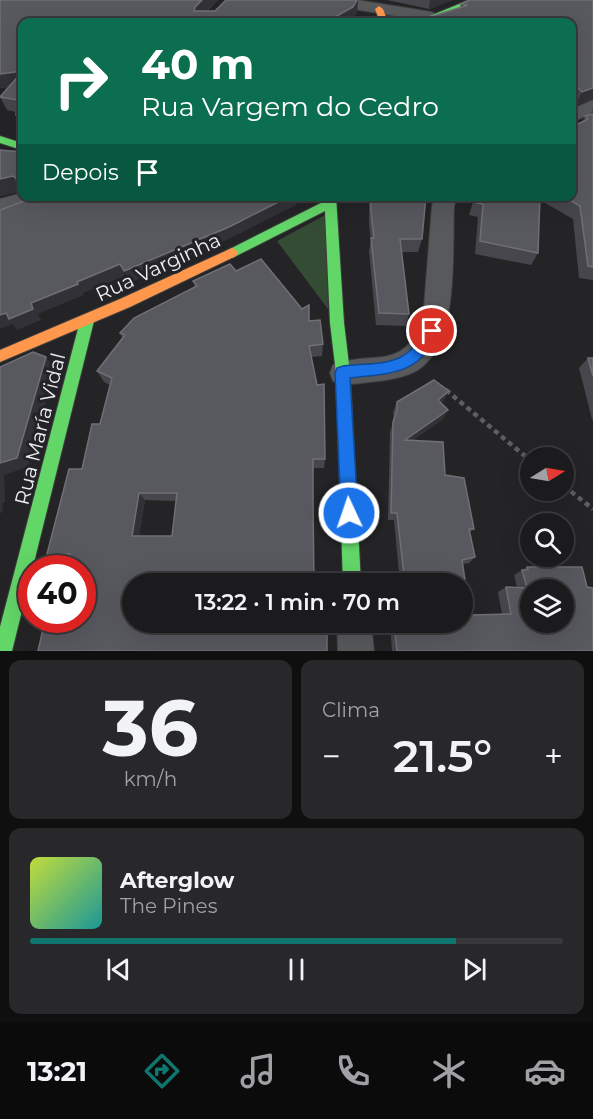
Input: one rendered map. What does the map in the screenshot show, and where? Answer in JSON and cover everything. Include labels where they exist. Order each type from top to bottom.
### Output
[{"type":"street","points":[[329,0],[382,16],[404,18]]},
{"type":"street","points":[[430,18],[477,0]]},
{"type":"street","points":[[576,114],[593,106]]},
{"type":"street","points":[[0,139],[18,146]]},
{"type":"street","points":[[0,207],[23,201]]},
{"type":"street","name":"Rua Varginha","points":[[0,356],[87,321],[263,240],[327,201]]},
{"type":"street","points":[[329,201],[337,323],[343,373],[352,573]]},
{"type":"street","points":[[343,373],[395,367],[413,359],[427,342],[436,320],[444,201]]},
{"type":"street","name":"Rua María Vidal","points":[[3,651],[87,321]]},
{"type":"street","points":[[355,633],[356,651]]},
{"type":"path","points":[[445,389],[520,452]]},
{"type":"path","points":[[574,494],[593,509]]},
{"type":"green space","points":[[327,214],[328,309],[277,241]]},
{"type":"building","points":[[0,0],[202,0],[194,11],[215,11],[226,0],[357,0],[353,7],[333,18],[18,18],[18,72],[0,74]]},
{"type":"building","points":[[470,0],[593,0],[593,88],[582,92],[576,86],[576,18],[427,18],[468,5],[461,4]]},
{"type":"building","points":[[18,77],[18,100],[0,97]]},
{"type":"building","points":[[593,114],[593,267],[588,266],[580,206],[572,201],[576,201],[576,125],[588,119],[585,116]]},
{"type":"building","points":[[0,150],[18,152],[18,178],[13,176],[0,179]]},
{"type":"building","points":[[24,201],[280,201],[229,227],[124,271],[120,264],[77,282],[78,284],[31,303],[33,309],[9,319],[6,313],[0,315],[0,210]]},
{"type":"building","points":[[371,201],[426,201],[422,239],[400,239],[409,314],[379,313],[371,238],[374,238]]},
{"type":"building","points":[[540,201],[538,253],[480,241],[483,204],[473,202]]},
{"type":"building","points":[[261,259],[302,309],[309,305],[309,321],[320,320],[323,344],[309,346],[317,385],[324,384],[325,459],[313,459],[314,573],[122,573],[122,633],[327,633],[327,651],[38,651],[42,633],[96,633],[96,555],[47,554],[69,469],[82,469],[92,424],[100,424],[112,378],[97,371],[125,335],[120,333],[134,318],[197,286],[193,281],[230,264],[236,271]],"holes":[[[139,493],[177,493],[172,536],[132,536]]]},
{"type":"building","points":[[33,352],[46,357],[17,458],[0,463],[0,367]]},
{"type":"building","points":[[588,358],[593,358],[593,376]]},
{"type":"building","points":[[434,380],[449,391],[438,400],[448,410],[405,440],[443,442],[445,475],[464,478],[474,529],[469,529],[475,557],[462,560],[464,573],[404,573],[397,513],[391,513],[393,422],[397,402]]},
{"type":"building","points":[[527,567],[582,567],[587,587],[593,588],[593,651],[397,651],[395,633],[473,633],[473,615],[511,614],[506,587],[520,588],[520,633],[574,633],[574,579],[524,579],[522,570],[528,570]]},
{"type":"traffic: fast","points":[[430,18],[477,0]]},
{"type":"traffic: fast","points":[[0,139],[18,146]]},
{"type":"traffic: fast","points":[[330,201],[337,323],[343,373],[352,573]]},
{"type":"traffic: fast","points":[[232,253],[329,204]]},
{"type":"traffic: fast","points":[[3,651],[87,321]]},
{"type":"traffic: slow","points":[[379,9],[382,18]]},
{"type":"traffic: slow","points":[[0,356],[125,303],[232,253]]},
{"type":"route","points":[[349,513],[343,373],[395,367],[413,359],[427,342],[432,331]]}]
